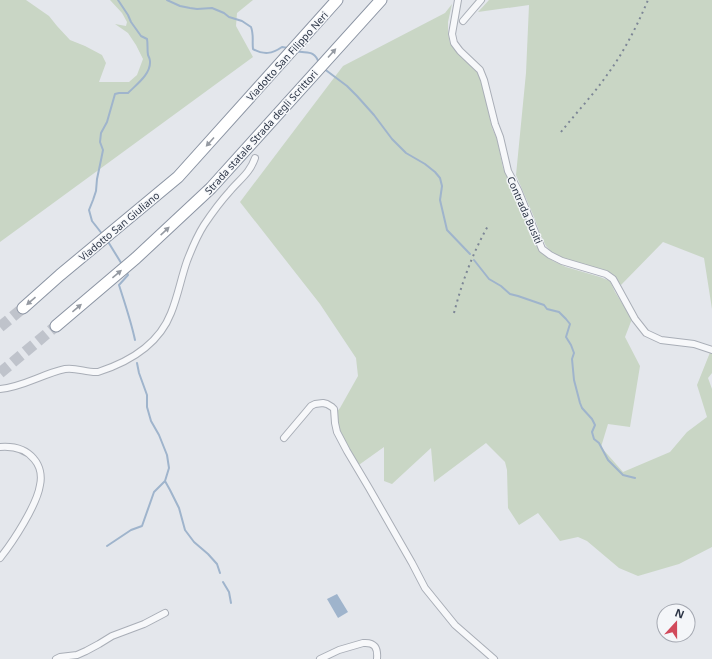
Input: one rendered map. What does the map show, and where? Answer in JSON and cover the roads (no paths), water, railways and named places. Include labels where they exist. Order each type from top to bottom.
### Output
[{"type":"highway","name":"Viadotto San Filippo Neri","points":[[178,177],[337,0]]},
{"type":"highway","name":"Strada statale Strada degli Scrittori","points":[[56,326],[136,258],[211,188],[381,0]]},
{"type":"highway","name":"Viadotto San Giuliano","points":[[24,308],[60,275],[178,177]]},
{"type":"street","name":"Contrada Busiti","points":[[458,0],[452,34],[454,43],[480,70],[484,80],[494,124],[500,137],[508,171],[518,190],[542,249],[562,261],[606,274],[613,279],[636,319],[646,333],[661,340],[694,344],[712,350]]},
{"type":"street","points":[[463,21],[481,0]]},
{"type":"street","points":[[0,389],[18,386],[67,369],[98,372],[133,357],[148,346],[162,330],[171,314],[194,243],[217,206],[250,169],[255,158]]},
{"type":"street","points":[[284,438],[311,406],[323,403],[332,407],[336,428],[343,445],[425,588],[455,625],[494,659]]},
{"type":"street","points":[[0,447],[18,448],[32,456],[38,465],[41,480],[30,511],[7,550],[0,558]]},
{"type":"street","points":[[56,659],[60,657],[77,655],[118,632],[144,624],[165,613]]},
{"type":"street","points":[[320,659],[339,650],[367,642],[374,645],[377,649],[377,659]]},
{"type":"water","points":[[337,594],[348,612],[338,618],[327,599]]},
{"type":"waterway","points":[[103,235],[92,221],[89,210],[96,191],[103,150],[100,142],[101,133],[107,122],[115,94],[128,93],[143,78],[150,66],[147,39],[141,36],[118,0]]},
{"type":"waterway","points":[[167,0],[180,6],[190,8],[212,8],[229,17],[242,21],[251,27],[253,35],[253,49],[257,51],[268,53],[282,47],[288,48]]},
{"type":"waterway","points":[[296,51],[312,54],[319,63]]},
{"type":"waterway","points":[[323,68],[347,86],[357,96],[392,139],[406,153],[425,164],[440,178],[442,186],[440,200],[447,230],[470,254]]},
{"type":"waterway","points":[[107,240],[123,266]]},
{"type":"waterway","points":[[474,260],[489,279],[501,286],[510,294],[544,305],[547,309],[559,312],[570,324],[566,337],[574,353],[572,359],[574,380],[582,408],[592,419],[595,425],[592,432],[594,439],[599,443],[608,460],[623,475],[635,478]]},
{"type":"waterway","points":[[126,271],[128,275],[119,285],[135,340]]},
{"type":"waterway","points":[[137,363],[147,395],[147,407],[151,421],[159,435],[167,455],[169,468],[165,481],[179,508],[185,530],[194,542],[217,564],[220,573]]},
{"type":"waterway","points":[[107,546],[131,530],[142,526],[154,492],[165,481]]},
{"type":"waterway","points":[[223,582],[229,592],[231,603]]},
{"type":"tunnel","points":[[0,327],[23,308]]},
{"type":"tunnel","points":[[0,373],[56,326]]},
{"type":"railway","points":[[561,132],[596,90],[619,57],[630,39],[648,0]]},
{"type":"railway","points":[[454,313],[468,267],[489,224]]}]
